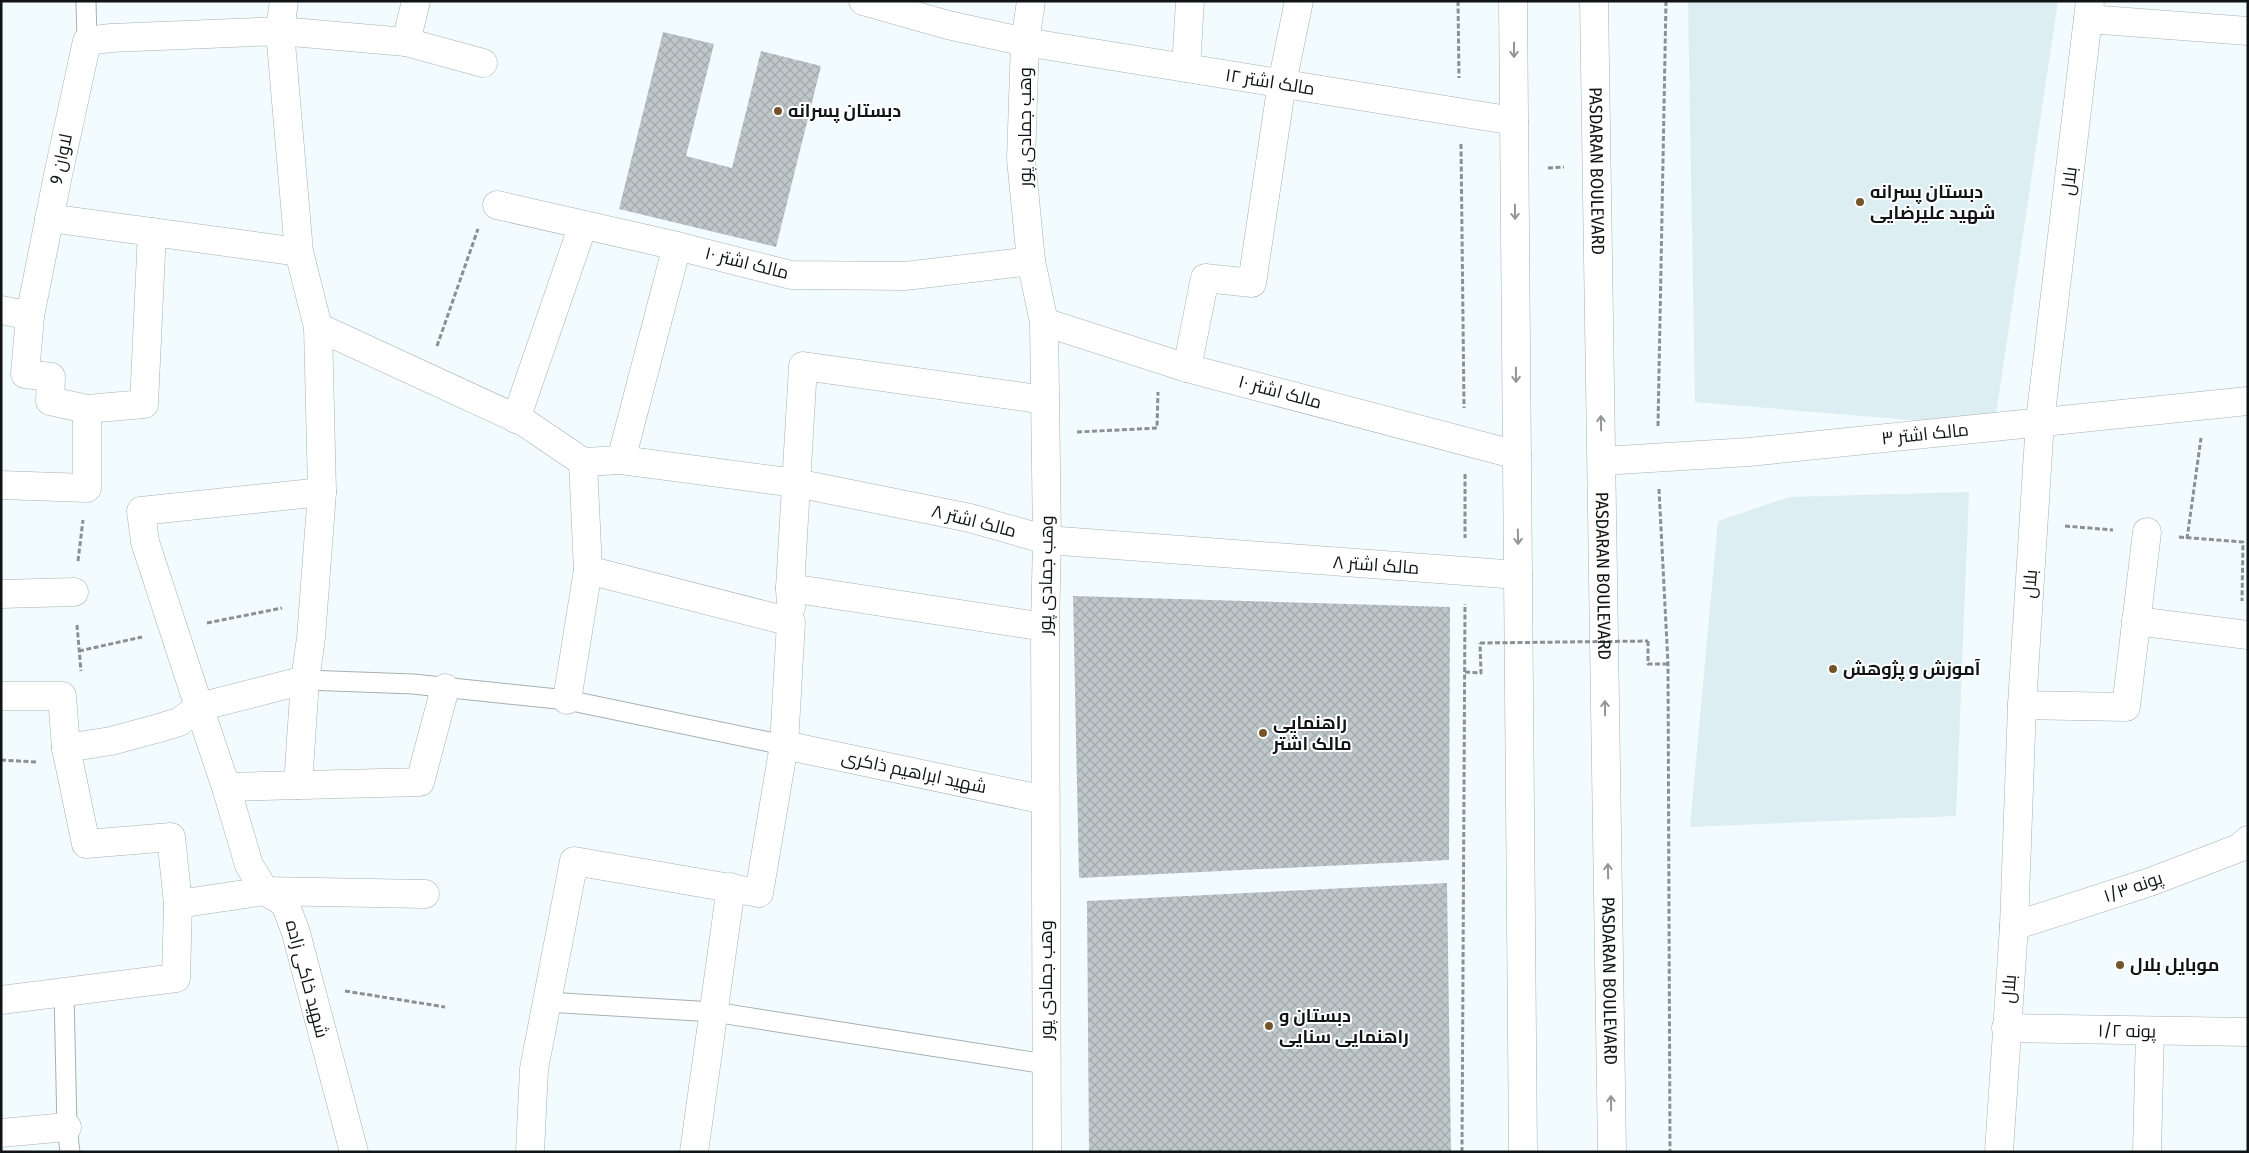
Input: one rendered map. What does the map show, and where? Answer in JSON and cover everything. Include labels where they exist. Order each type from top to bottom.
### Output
[{"type":"street","points":[[284,1],[280,31],[299,252],[318,327],[322,492],[305,680],[298,785]]},
{"type":"street","points":[[406,42],[416,1]]},
{"type":"street","name":"مالک اشتر ۱۲","points":[[863,1],[948,26],[1025,42],[1514,121]]},
{"type":"street","name":"وهب جمادی پور","points":[[1031,1],[1025,42],[1021,159],[1031,261],[1044,322],[1047,540],[1045,627],[1047,1152]]},
{"type":"street","points":[[1186,68],[1190,1]]},
{"type":"street","points":[[1187,368],[1205,278],[1252,283],[1282,84],[1299,1]]},
{"type":"street","points":[[1514,1],[1523,1152]]},
{"type":"street","name":"PASDARAN BOULEVARD","points":[[1594,1],[1612,1152]]},
{"type":"street","points":[[2089,10],[2248,31]]},
{"type":"street","name":"بلال","points":[[1999,1152],[2014,926],[2022,705],[2040,421],[2089,10]]},
{"type":"street","points":[[87,41],[280,31],[406,42],[483,63]]},
{"type":"street","name":"لاوان 9","points":[[87,41],[30,316],[25,374],[51,377],[50,401],[87,409]]},
{"type":"street","name":"مالک اشتر ۱۰","points":[[497,205],[677,246],[791,275],[905,276],[1031,261]]},
{"type":"street","points":[[49,218],[299,252]]},
{"type":"street","points":[[516,419],[583,225]]},
{"type":"street","points":[[1,485],[87,488],[87,409],[144,404],[152,232]]},
{"type":"street","points":[[621,460],[677,246]]},
{"type":"street","points":[[1,310],[30,316]]},
{"type":"street","name":"مالک اشتر ۱۰","points":[[1044,322],[1187,368],[1517,455]]},
{"type":"street","points":[[318,327],[516,419],[583,462],[588,570],[568,700]]},
{"type":"street","points":[[530,1152],[534,1069],[574,861],[760,893],[784,744],[791,622],[790,588],[803,366],[1045,400]]},
{"type":"street","name":"مالک اشتر ۳","points":[[1602,461],[1750,452],[2248,401]]},
{"type":"street","name":"مالک اشتر ۸","points":[[583,462],[621,460],[796,483],[970,518],[1047,540],[1518,575]]},
{"type":"street","name":"شهید خاکی زاده","points":[[322,492],[141,510],[145,542],[172,629],[226,787],[249,866],[265,891],[285,904],[296,933],[308,986],[354,1152]]},
{"type":"street","points":[[2022,705],[2126,707],[2147,532]]},
{"type":"street","points":[[588,570],[791,622]]},
{"type":"street","points":[[790,588],[1045,627]]},
{"type":"street","points":[[1,594],[74,592]]},
{"type":"street","points":[[2136,621],[2248,635]]},
{"type":"street","points":[[66,748],[111,741],[172,724],[179,722],[198,707],[305,680]]},
{"type":"street","points":[[226,787],[420,782],[445,688]]},
{"type":"street","points":[[1,696],[62,696],[66,748],[86,844],[171,838],[178,904],[176,978],[1,1000]]},
{"type":"street","name":"شهید ابراهیم ذاکری","points":[[784,744],[1045,800]]},
{"type":"street","name":"پونه ۱/۳","points":[[2014,926],[2150,882],[2245,847]]},
{"type":"street","points":[[694,1152],[731,887]]},
{"type":"street","points":[[178,904],[265,891],[425,894]]},
{"type":"street","name":"پونه ۱/۲","points":[[2006,1028],[2248,1032]]},
{"type":"street","points":[[2147,1152],[2150,1031]]},
{"type":"street","points":[[1,1133],[68,1139]]},
{"type":"lane","name":"لاوان 9","points":[[86,1],[87,41]]},
{"type":"lane","points":[[305,680],[413,684],[568,700],[784,744]]},
{"type":"lane","points":[[64,993],[68,1139]]},
{"type":"lane","points":[[546,1002],[714,1012],[1046,1064]]},
{"type":"path","points":[[1666,1],[1657,457],[1668,664],[1670,1152]]},
{"type":"path","points":[[1514,170],[1597,165]]},
{"type":"path","points":[[427,377],[476,232],[497,205]]},
{"type":"path","points":[[1046,433],[1157,428],[1159,358]]},
{"type":"path","points":[[2188,539],[2203,406]]},
{"type":"path","points":[[79,652],[172,629],[313,602]]},
{"type":"path","points":[[1465,672],[1481,673],[1480,643],[1648,641],[1648,664],[1668,664]]},
{"type":"path","points":[[308,986],[445,1007]]},
{"type":"shaded area","name":"دبستان پسرانه شهید علیرضایی","points":[[1688,1],[2058,1],[1994,427],[1695,402]]},
{"type":"shaded area","name":"آموزش و پژوهش","points":[[1969,492],[1956,816],[1690,827],[1718,521],[1789,497]]},
{"type":"building","name":"دبستان پسرانه","points":[[663,32],[714,44],[686,156],[732,168],[761,51],[821,66],[776,247],[619,209]]},
{"type":"building","name":"راهنمایی مالک اشتر","points":[[1073,596],[1450,607],[1449,860],[1079,878]]},
{"type":"building","name":"دبستان و راهنمایی سنایی","points":[[1447,883],[1451,1152],[1089,1152],[1087,901]]},
{"type":"place","name":"دبستان پسرانه","points":[[778,111]]},
{"type":"place","name":"دبستان پسرانه شهید علیرضایی","points":[[1860,202]]},
{"type":"place","name":"آموزش و پژوهش","points":[[1833,669]]},
{"type":"place","name":"راهنمایی مالک اشتر","points":[[1263,733]]},
{"type":"place","name":"موبایل بلال","points":[[2120,965]]},
{"type":"place","name":"دبستان و راهنمایی سنایی","points":[[1269,1026]]}]
